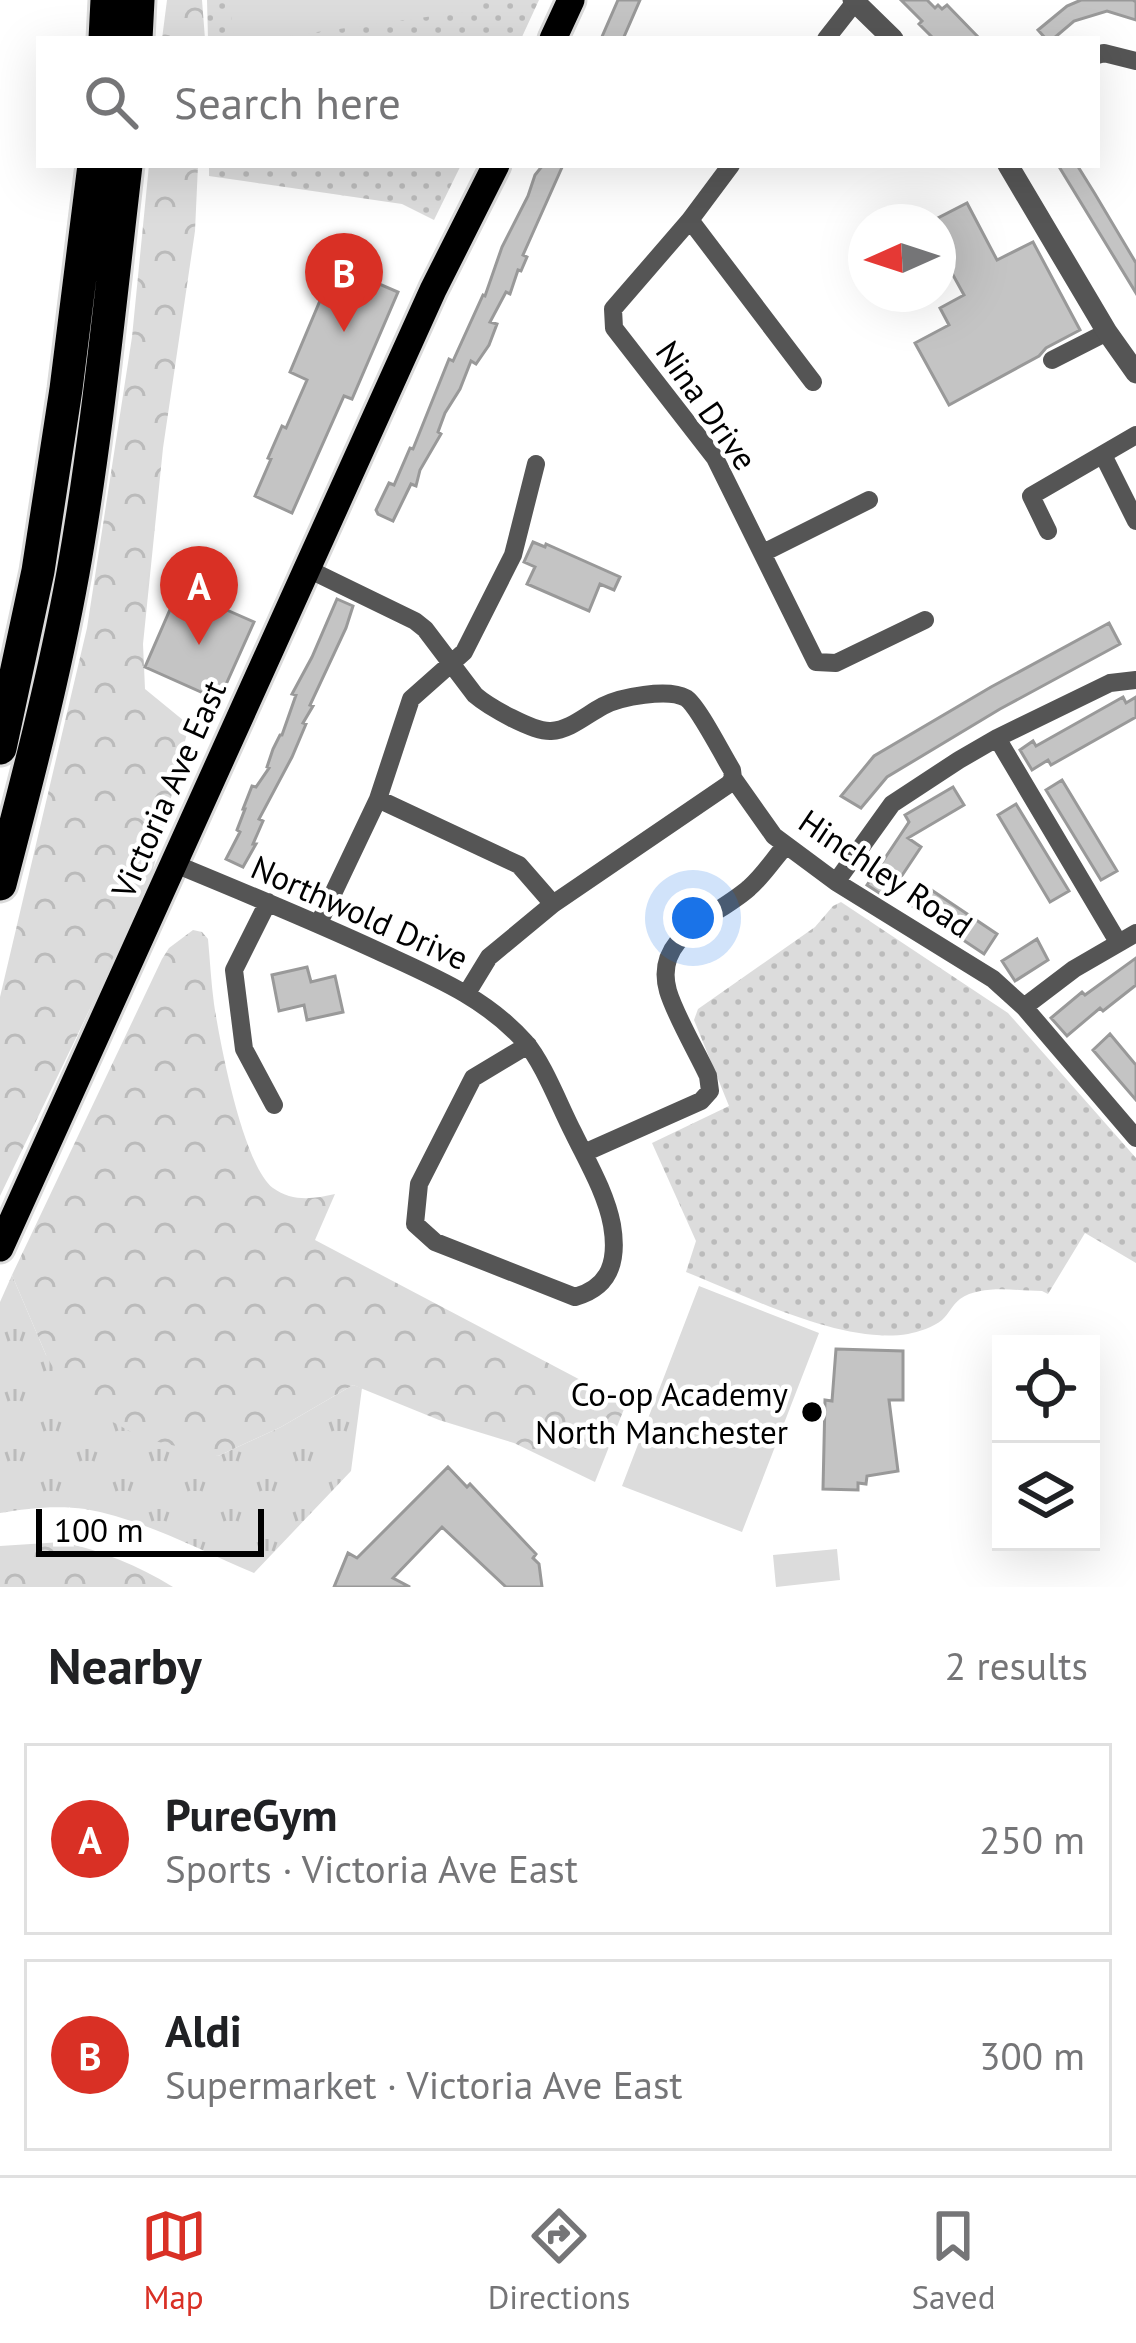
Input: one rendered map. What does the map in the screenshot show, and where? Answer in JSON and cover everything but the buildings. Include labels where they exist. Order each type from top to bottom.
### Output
[{"type":"highway","points":[[105,36],[107,0]]},
{"type":"highway","points":[[136,36],[139,0]]},
{"type":"highway","points":[[0,748],[38,572],[94,168]]},
{"type":"highway","points":[[0,884],[38,741],[73,573],[100,394],[126,168]]},
{"type":"main road","points":[[554,36],[571,0]]},
{"type":"main road","name":"Victoria Ave East","points":[[0,1248],[433,290],[494,168]]},
{"type":"street","points":[[828,36],[854,1],[890,36]]},
{"type":"street","points":[[1100,54],[1136,62]]},
{"type":"street","name":"Nina Drive","points":[[729,168],[613,310],[614,328],[715,458],[816,662],[836,663],[926,620]]},
{"type":"street","points":[[1010,168],[1136,374]]},
{"type":"street","points":[[690,220],[813,382]]},
{"type":"street","points":[[1052,360],[1107,332]]},
{"type":"street","points":[[1048,531],[1031,496],[1136,435]]},
{"type":"street","points":[[1103,455],[1136,521]]},
{"type":"street","points":[[319,923],[378,799],[411,699],[464,652],[514,555],[536,464]]},
{"type":"street","points":[[763,553],[868,500]]},
{"type":"street","name":"Hinchley Road","points":[[308,569],[416,621],[485,704],[539,729],[571,725],[612,702],[658,694],[690,701],[733,778],[774,836],[836,882],[993,979],[1024,1007],[1136,1138]]},
{"type":"street","points":[[836,882],[892,805],[958,760],[1110,682],[1136,680]]},
{"type":"street","points":[[998,738],[1127,938],[1074,969],[1024,1007]]},
{"type":"street","points":[[467,993],[489,957],[553,904],[733,778]]},
{"type":"street","points":[[378,799],[519,866],[553,904]]},
{"type":"street","points":[[584,1153],[700,1101],[710,1091],[708,1076],[668,993],[668,958],[683,935],[746,892],[786,845]]},
{"type":"street","name":"Northwold Drive","points":[[175,864],[319,923],[467,993],[529,1045],[606,1203],[614,1246],[604,1282],[575,1297],[435,1242],[415,1224],[419,1184],[473,1078],[529,1045]]},
{"type":"street","points":[[268,902],[235,970],[244,1049],[274,1105]]},
{"type":"green space","points":[[167,0],[202,0],[205,36],[162,36]]},
{"type":"green space","points":[[207,0],[539,0],[522,36],[208,36]]},
{"type":"green space","points":[[229,0],[468,0],[470,11],[288,36],[234,36]]},
{"type":"green space","points":[[149,168],[198,168],[195,231],[163,448],[143,644],[145,689],[189,725],[149,886],[0,1196],[0,997],[87,628],[132,337]]},
{"type":"green space","points":[[209,168],[460,168],[434,220],[402,204],[209,176]]},
{"type":"green space","points":[[841,902],[1008,1013],[1136,1158],[1136,1263],[1085,1233],[1048,1294],[979,1291],[960,1299],[930,1327],[882,1335],[825,1326],[686,1272],[696,1241],[652,1143],[729,1106],[694,1020],[698,1009],[815,927]]},
{"type":"green space","points":[[193,930],[208,939],[227,1073],[262,1175],[288,1196],[335,1194],[315,1240],[626,1404],[595,1482],[514,1443],[439,1420],[353,1385],[281,1427],[218,1456],[142,1438],[71,1399],[46,1355],[12,1275],[162,959]]},
{"type":"green space","points":[[12,1275],[46,1355],[218,1456],[281,1427],[353,1385],[362,1388],[351,1471],[254,1573],[107,1514],[64,1507],[0,1513],[0,1302]]},
{"type":"green space","points":[[699,1286],[819,1333],[742,1532],[622,1486]]},
{"type":"green space","points":[[62,1542],[119,1560],[173,1587],[0,1587],[0,1546]]},
{"type":"green space","points":[[837,1549],[840,1580],[776,1587],[773,1555]]},
{"type":"place","name":"Aldi","points":[[344,332]]},
{"type":"place","name":"PureGym","points":[[199,645]]},
{"type":"place","name":"Co-op Academy North Manchester","points":[[812,1412]]}]
